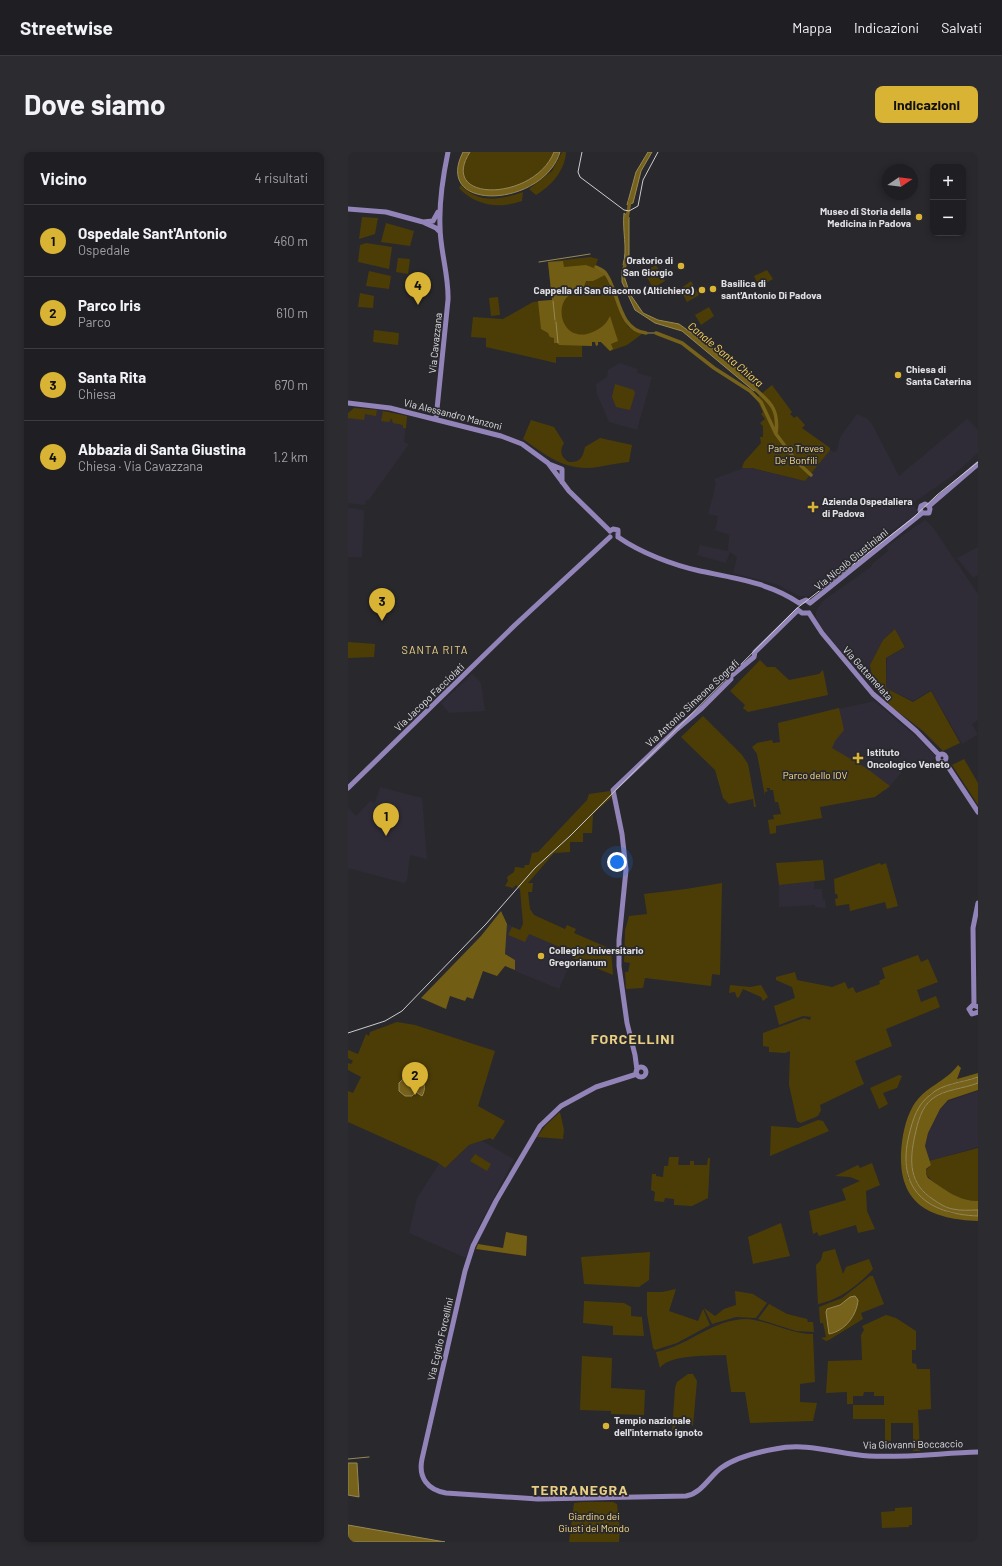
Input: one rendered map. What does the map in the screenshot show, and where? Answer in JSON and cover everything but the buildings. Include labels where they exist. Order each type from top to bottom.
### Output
[{"type":"street","points":[[423,222],[430,222],[436,217],[448,152]]},
{"type":"street","name":"Via Cavazzana","points":[[436,419],[448,281],[440,221],[443,179]]},
{"type":"street","points":[[348,208],[386,212],[423,222],[438,228],[441,235]]},
{"type":"street","name":"Via Alessandro Manzoni","points":[[348,403],[390,408],[512,439],[529,449],[546,462],[563,483],[610,531]]},
{"type":"street","name":"Via Alessandro Manzoni","points":[[546,462],[558,466]]},
{"type":"street","name":"Via Nicolò Giustiniani","points":[[810,603],[922,513],[920,510],[921,506],[925,504],[929,506],[978,464]]},
{"type":"street","points":[[562,474],[555,473],[555,468],[558,466],[563,469],[563,483]]},
{"type":"street","points":[[618,537],[618,530],[613,529],[610,531],[610,537],[614,539],[618,537],[636,548],[684,567],[713,573],[777,591],[799,603]]},
{"type":"street","name":"Via Jacopo Facciolati","points":[[348,788],[515,625],[610,537]]},
{"type":"street","points":[[806,600],[810,603],[811,607],[809,613],[804,614],[798,610],[799,603],[806,600]]},
{"type":"street","name":"Via Antonio Simeone Sografi","points":[[635,1055],[627,1024],[619,966],[619,940],[626,870],[622,834],[613,790],[677,729],[702,708],[731,679],[730,677],[754,657],[755,652],[798,610]]},
{"type":"street","name":"Via Gattamelata","points":[[809,613],[822,633],[873,694],[919,734],[939,755],[939,761],[944,762],[978,812]]},
{"type":"street","points":[[978,903],[973,928],[977,1007],[970,1007],[972,1014],[978,1012]]},
{"type":"street","points":[[635,1055],[647,1071],[644,1076],[641,1077],[637,1072],[635,1055]]},
{"type":"street","points":[[637,1072],[641,1066],[645,1068]]},
{"type":"street","name":"Via Egidio Forcellini","points":[[623,1498],[533,1499],[446,1493],[434,1490],[426,1483],[421,1468],[464,1271],[473,1246],[496,1200],[540,1126],[561,1106],[596,1087],[637,1072]]},
{"type":"street","name":"Via Giovanni Boccaccio","points":[[623,1498],[689,1496],[700,1490],[716,1472],[727,1465],[761,1452],[789,1446],[810,1447],[873,1456],[978,1452]]},
{"type":"shaded area","points":[[463,152],[470,152],[463,169],[466,181],[477,188],[492,190],[510,187],[528,180],[543,168],[554,152],[560,152],[550,171],[533,184],[514,193],[494,196],[476,194],[463,186],[458,172]]},
{"type":"shaded area","points":[[648,152],[652,152],[641,171],[633,203],[627,205],[636,172]]},
{"type":"shaded area","points":[[624,213],[629,217],[629,262],[623,265],[625,252]]},
{"type":"shaded area","points":[[563,261],[564,267],[586,265],[604,272],[605,275],[593,281],[586,281],[583,289],[572,293],[565,300],[562,309],[562,319],[566,327],[573,333],[583,335],[600,328],[606,323],[610,316],[618,341],[611,344],[613,349],[610,351],[601,342],[598,342],[598,345],[596,346],[595,342],[592,342],[592,346],[559,345],[558,343],[554,343],[554,338],[550,337],[548,333],[541,329],[538,301],[552,300],[548,262]]},
{"type":"shaded area","points":[[626,269],[624,276],[630,294],[643,313],[658,320],[679,324],[711,347],[759,387],[754,391],[682,331],[655,323],[635,310],[622,282],[622,270]]},
{"type":"shaded area","points":[[620,363],[638,369],[637,373],[652,377],[637,430],[609,422],[597,394],[596,384],[607,377],[608,370]]},
{"type":"shaded area","points":[[354,408],[376,409],[407,416],[404,442],[409,444],[369,500],[366,500],[365,505],[348,503],[348,413]]},
{"type":"shaded area","name":"Azienda Ospedaliera di Padova","points":[[857,414],[868,419],[872,424],[899,476],[967,419],[978,430],[978,453],[952,476],[913,503],[918,512],[914,516],[892,531],[885,529],[877,536],[879,540],[809,596],[799,596],[776,584],[733,573],[737,557],[730,552],[726,563],[697,555],[700,545],[728,551],[729,535],[715,530],[718,516],[708,514],[716,484],[714,479],[746,467],[805,481],[829,450],[835,452],[837,450],[840,437]]},
{"type":"shaded area","points":[[348,508],[364,510],[362,557],[348,557]]},
{"type":"shaded area","name":"Azienda Ospedaliera di Padova","points":[[925,520],[932,526],[978,594],[978,720],[972,724],[977,735],[962,744],[931,690],[913,701],[886,688],[887,658],[906,647],[895,629],[883,640],[870,665],[874,690],[824,631],[816,618],[816,611],[823,601],[872,566],[872,564],[888,551],[887,546]]},
{"type":"shaded area","points":[[978,547],[978,575],[973,578],[957,558]]},
{"type":"shaded area","points":[[472,674],[481,683],[485,711],[449,713],[441,703]]},
{"type":"shaded area","name":"Istituto Oncologico Veneto","points":[[874,701],[920,740],[935,756],[934,759],[929,763],[904,769],[887,790],[787,813],[778,723]]},
{"type":"shaded area","points":[[380,787],[422,798],[427,859],[410,855],[407,880],[404,883],[348,868],[348,808],[356,816],[370,801],[375,803]]},
{"type":"shaded area","points":[[814,881],[814,889],[822,889],[823,900],[825,900],[826,908],[815,907],[815,905],[779,907],[779,885]]},
{"type":"shaded area","points":[[501,911],[507,924],[505,954],[515,960],[515,970],[505,966],[497,976],[483,971],[473,999],[467,997],[465,1001],[450,996],[446,1009],[421,998],[481,936]]},
{"type":"shaded area","name":"Collegio Universitario Gregorianum","points":[[507,924],[575,953],[559,989],[515,971],[515,960],[505,954]]},
{"type":"shaded area","points":[[958,1065],[961,1068],[957,1079],[978,1073],[978,1077],[950,1084],[930,1094],[909,1137],[906,1163],[908,1178],[930,1204],[950,1213],[978,1216],[978,1221],[946,1217],[933,1213],[922,1206],[912,1197],[906,1186],[902,1171],[901,1153],[903,1135],[913,1106],[923,1094],[948,1076]]},
{"type":"shaded area","points":[[407,1075],[416,1076],[422,1080],[424,1084],[424,1092],[422,1096],[416,1092],[412,1096],[405,1096],[399,1091],[399,1083]]},
{"type":"shaded area","points":[[978,1077],[978,1083],[943,1093],[928,1103],[920,1116],[916,1130],[912,1163],[915,1180],[926,1194],[948,1208],[959,1210],[978,1210],[978,1216],[943,1210],[930,1204],[919,1195],[911,1184],[907,1170],[906,1154],[914,1118],[922,1103],[935,1091],[941,1088]]},
{"type":"shaded area","points":[[978,1083],[978,1090],[948,1100],[940,1109],[928,1133],[925,1146],[931,1165],[926,1169],[928,1178],[958,1197],[978,1201],[978,1210],[956,1210],[948,1208],[926,1194],[915,1180],[912,1163],[913,1145],[920,1116],[932,1099],[948,1091]]},
{"type":"shaded area","points":[[978,1091],[978,1147],[930,1161],[925,1146],[928,1133],[940,1110],[948,1101]]},
{"type":"shaded area","points":[[482,1141],[514,1159],[480,1224],[466,1258],[409,1233],[417,1198],[439,1164],[445,1168],[469,1145]]},
{"type":"shaded area","points":[[506,1232],[527,1236],[526,1256],[476,1249],[478,1244],[503,1248]]},
{"type":"shaded area","points":[[855,1296],[858,1300],[853,1317],[840,1330],[829,1334],[826,1312],[827,1309],[840,1305],[850,1297]]},
{"type":"shaded area","points":[[348,1463],[357,1463],[359,1497],[348,1495]]},
{"type":"shaded area","points":[[348,1525],[445,1542],[348,1541]]},
{"type":"green space","points":[[470,152],[554,152],[543,168],[528,180],[510,187],[492,190],[477,188],[466,181],[463,169]]},
{"type":"green space","points":[[562,152],[566,152],[560,172],[547,187],[536,195],[529,189],[552,171]]},
{"type":"green space","points":[[461,185],[475,195],[490,199],[506,197],[523,192],[522,201],[505,205],[480,202],[473,199],[459,188]]},
{"type":"green space","points":[[362,217],[378,218],[375,234],[359,239]]},
{"type":"green space","points":[[386,223],[414,231],[410,246],[381,242]]},
{"type":"green space","points":[[366,243],[392,247],[389,269],[358,262],[360,245]]},
{"type":"green space","points":[[590,257],[598,259],[595,267],[604,272],[628,327],[642,334],[627,345],[610,351],[601,342],[598,342],[598,345],[596,346],[595,342],[592,342],[592,346],[582,345],[582,357],[556,357],[556,363],[486,347],[486,338],[471,337],[473,317],[503,319],[533,302],[552,300],[548,262]]},
{"type":"green space","points":[[398,258],[410,259],[408,274],[396,272]]},
{"type":"green space","points":[[656,265],[665,281],[653,288],[644,272]]},
{"type":"green space","points":[[767,270],[773,279],[759,287],[754,276]]},
{"type":"green space","points":[[369,271],[391,276],[389,289],[366,286]]},
{"type":"green space","points":[[691,281],[699,295],[687,302],[680,289]]},
{"type":"green space","points":[[360,293],[374,296],[373,308],[358,307]]},
{"type":"green space","points":[[498,297],[500,315],[491,316],[489,298]]},
{"type":"green space","points":[[709,307],[714,316],[701,325],[695,315]]},
{"type":"green space","points":[[374,330],[399,333],[398,345],[373,342]]},
{"type":"green space","points":[[615,384],[634,390],[635,393],[630,410],[616,407],[612,397]]},
{"type":"green space","name":"Parco Treves De' Bonfili","points":[[772,385],[792,412],[790,414],[794,418],[797,416],[805,425],[802,428],[830,448],[830,450],[805,481],[752,468],[742,468],[744,462],[761,443],[760,437],[763,437],[763,426],[760,423],[765,419],[761,414],[763,412],[756,398]]},
{"type":"green space","points":[[354,408],[377,410],[376,416],[365,414],[364,420],[348,418],[348,413]]},
{"type":"green space","points":[[383,411],[407,416],[406,428],[403,428],[403,425],[393,423],[391,418],[389,422],[381,421]]},
{"type":"green space","points":[[531,420],[554,427],[564,443],[561,451],[562,454],[569,462],[580,459],[585,447],[600,438],[632,445],[629,462],[587,468],[567,465],[549,457],[523,439]]},
{"type":"green space","points":[[895,629],[905,647],[886,658],[886,688],[913,702],[931,691],[960,743],[943,751],[923,731],[892,707],[874,688],[870,665],[883,640]]},
{"type":"green space","points":[[348,642],[375,644],[374,657],[348,658]]},
{"type":"green space","points":[[760,660],[767,667],[775,667],[789,680],[819,674],[823,670],[828,695],[748,712],[743,708],[745,705],[730,691]]},
{"type":"green space","name":"Parco dello IOV","points":[[839,708],[844,730],[835,741],[832,748],[866,768],[890,786],[875,797],[820,807],[822,818],[776,826],[776,833],[770,834],[768,820],[774,819],[773,815],[781,814],[778,802],[775,802],[773,790],[766,788],[768,791],[765,792],[765,796],[757,754],[752,747],[757,743],[772,740],[773,743],[780,742],[778,723]]},
{"type":"green space","points":[[703,716],[742,755],[748,764],[756,807],[754,807],[753,799],[729,804],[723,798],[715,770],[681,737]]},
{"type":"green space","points":[[964,759],[978,783],[978,805],[952,765]]},
{"type":"green space","points":[[610,791],[612,797],[593,814],[592,833],[583,833],[583,842],[570,842],[570,852],[554,853],[528,883],[533,883],[532,892],[528,892],[530,909],[534,915],[565,929],[567,925],[576,929],[574,933],[611,949],[613,975],[572,958],[574,953],[529,934],[525,942],[508,935],[512,927],[520,930],[523,924],[520,889],[516,885],[513,888],[505,886],[508,881],[507,877],[514,872],[515,867],[524,868],[525,865],[529,865],[532,853],[538,852],[587,800],[589,794]]},
{"type":"green space","points":[[823,860],[825,880],[779,885],[776,863]]},
{"type":"green space","points":[[880,863],[881,865],[886,863],[898,906],[887,909],[885,902],[850,911],[849,904],[836,906],[835,899],[838,898],[837,894],[835,894],[834,879]]},
{"type":"green space","points":[[722,883],[720,975],[712,974],[711,986],[645,978],[643,988],[626,989],[625,972],[628,972],[630,963],[624,962],[625,930],[629,916],[647,914],[644,894]]},
{"type":"green space","points":[[918,955],[921,962],[928,959],[938,982],[917,990],[921,1002],[936,996],[940,1007],[886,1029],[892,1046],[855,1061],[864,1084],[820,1105],[821,1110],[818,1116],[801,1123],[797,1121],[789,1085],[790,1051],[785,1053],[769,1052],[769,1047],[763,1046],[763,1033],[804,1018],[810,1020],[811,1017],[803,1016],[779,1025],[774,1006],[795,998],[792,987],[776,980],[776,977],[795,972],[797,980],[832,987],[845,982],[848,989],[853,987],[856,993],[880,984],[879,981],[885,978],[882,968]]},
{"type":"green space","points":[[730,985],[750,987],[761,985],[768,997],[763,1001],[761,997],[743,989],[737,998],[735,992],[729,993]]},
{"type":"green space","points":[[397,1022],[415,1025],[495,1051],[478,1106],[505,1121],[493,1140],[490,1138],[469,1145],[445,1168],[437,1162],[348,1122],[348,1091],[353,1093],[361,1077],[348,1070],[348,1063],[351,1064],[353,1061],[348,1058],[348,1050],[358,1054],[366,1034],[369,1036],[370,1032]]},
{"type":"green space","points":[[899,1075],[902,1076],[897,1088],[883,1093],[888,1104],[879,1109],[870,1088]]},
{"type":"green space","points":[[560,1112],[564,1130],[563,1139],[537,1137],[545,1126]]},
{"type":"green space","points":[[818,1120],[823,1121],[829,1131],[770,1156],[771,1126],[798,1128]]},
{"type":"green space","points":[[978,1148],[978,1201],[964,1199],[949,1193],[937,1185],[926,1174],[926,1170],[931,1165],[929,1161]]},
{"type":"green space","points":[[475,1154],[491,1164],[487,1171],[470,1161]]},
{"type":"green space","points":[[669,1157],[679,1157],[678,1165],[690,1165],[690,1161],[694,1161],[694,1165],[707,1165],[708,1158],[710,1158],[708,1198],[692,1206],[674,1205],[674,1199],[665,1198],[664,1202],[654,1201],[655,1192],[651,1190],[652,1174],[663,1177],[664,1166],[668,1166]]},
{"type":"green space","points":[[872,1163],[880,1185],[866,1191],[867,1211],[875,1229],[858,1233],[856,1225],[819,1236],[817,1232],[813,1234],[809,1211],[846,1200],[842,1189],[860,1181],[850,1177],[835,1176],[858,1165],[860,1168]]},
{"type":"green space","points":[[781,1223],[790,1256],[753,1264],[748,1237]]},
{"type":"green space","points":[[835,1249],[843,1274],[846,1267],[869,1259],[873,1269],[848,1291],[833,1299],[818,1304],[816,1265],[821,1260],[823,1252]]},
{"type":"green space","points":[[650,1252],[649,1280],[639,1287],[584,1284],[581,1257]]},
{"type":"green space","points":[[870,1276],[873,1276],[884,1304],[861,1313],[863,1319],[829,1340],[826,1341],[821,1338],[826,1337],[823,1323],[820,1323],[819,1307],[842,1298]]},
{"type":"green space","points":[[676,1289],[669,1311],[698,1321],[703,1309],[710,1325],[677,1343],[655,1350],[653,1348],[647,1314],[647,1292],[662,1292]]},
{"type":"green space","points":[[735,1291],[753,1294],[767,1303],[756,1318],[736,1317],[712,1324],[704,1308],[715,1316],[724,1309],[736,1305]]},
{"type":"green space","points":[[584,1301],[624,1303],[631,1307],[631,1316],[642,1317],[644,1336],[613,1335],[613,1326],[583,1323]]},
{"type":"green space","points":[[769,1304],[787,1314],[807,1319],[808,1322],[813,1322],[814,1332],[796,1331],[758,1319]]},
{"type":"green space","points":[[886,1315],[896,1318],[916,1331],[916,1350],[912,1350],[912,1363],[916,1364],[917,1369],[930,1369],[931,1409],[918,1410],[920,1451],[913,1451],[913,1423],[891,1423],[891,1441],[885,1442],[885,1419],[853,1419],[853,1405],[884,1405],[884,1396],[874,1396],[874,1392],[864,1392],[863,1396],[853,1396],[853,1404],[847,1404],[847,1392],[826,1393],[828,1361],[862,1360],[861,1335],[864,1330],[862,1326]]},
{"type":"green space","points":[[747,1319],[764,1322],[796,1332],[813,1334],[815,1382],[800,1384],[800,1402],[817,1403],[813,1421],[750,1423],[745,1392],[731,1392],[726,1355],[681,1358],[665,1363],[660,1368],[656,1352],[668,1349],[723,1323]]},
{"type":"green space","points":[[582,1356],[612,1358],[611,1388],[645,1390],[644,1415],[611,1414],[611,1411],[580,1410]]},
{"type":"green space","points":[[688,1374],[693,1374],[697,1381],[693,1426],[682,1422],[676,1425],[672,1431],[675,1388],[677,1382]]},
{"type":"green space","name":"Giardino dei Giusti del Mondo","points":[[613,1502],[617,1504],[620,1528],[619,1542],[569,1542],[574,1503]]},
{"type":"green space","points":[[912,1507],[912,1525],[909,1525],[909,1527],[882,1528],[881,1512],[895,1511],[895,1508]]},
{"type":"waterway","name":"Canale Santa Chiara","points":[[627,218],[630,201]]},
{"type":"waterway","points":[[539,262],[590,254]]},
{"type":"waterway","name":"Canale Santa Chiara","points":[[623,274],[626,260]]},
{"type":"waterway","points":[[596,267],[606,274],[624,318],[637,330],[646,333]]},
{"type":"waterway","points":[[553,301],[555,320]]},
{"type":"waterway","points":[[556,322],[558,343]]},
{"type":"waterway","points":[[646,333],[656,333]]},
{"type":"waterway","points":[[656,333],[682,343],[714,368],[750,391],[761,402],[776,434],[797,462],[811,475]]},
{"type":"waterway","name":"Canale Santa Chiara","points":[[754,388],[765,398],[775,412],[777,425],[776,434]]},
{"type":"waterway","points":[[348,1459],[369,1457]]},
{"type":"tram line","points":[[582,152],[578,172],[580,177],[624,210],[629,211],[638,206],[643,180],[658,152]]},
{"type":"tram line","points":[[348,1033],[385,1021],[402,1011],[486,924],[535,868],[570,836],[796,609],[913,518],[937,495],[978,462]]},
{"type":"place","name":"Museo di Storia della Medicina in Padova","points":[[919,217]]},
{"type":"place","name":"Oratorio di San Giorgio","points":[[681,266]]},
{"type":"place","name":"Basilica di sant'Antonio Di Padova","points":[[713,289]]},
{"type":"place","name":"Cappella di San Giacomo (Altichiero)","points":[[702,290]]},
{"type":"place","name":"Abbazia di Santa Giustina","points":[[418,305]]},
{"type":"place","name":"Chiesa di Santa Caterina","points":[[898,375]]},
{"type":"place","name":"Azienda Ospedaliera di Padova","points":[[813,507]]},
{"type":"place","name":"Santa Rita","points":[[382,621]]},
{"type":"place","name":"Istituto Oncologico Veneto","points":[[858,758]]},
{"type":"place","name":"Ospedale Sant'Antonio","points":[[386,836]]},
{"type":"place","name":"Collegio Universitario Gregorianum","points":[[541,956]]},
{"type":"place","name":"Parco Iris","points":[[415,1095]]},
{"type":"place","name":"Tempio nazionale dell'internato ignoto","points":[[606,1426]]},
{"type":"district","name":"SANTA RITA","points":[[435,649]]},
{"type":"district","name":"FORCELLINI","points":[[633,1038]]},
{"type":"district","name":"TERRANEGRA","points":[[580,1489]]}]
